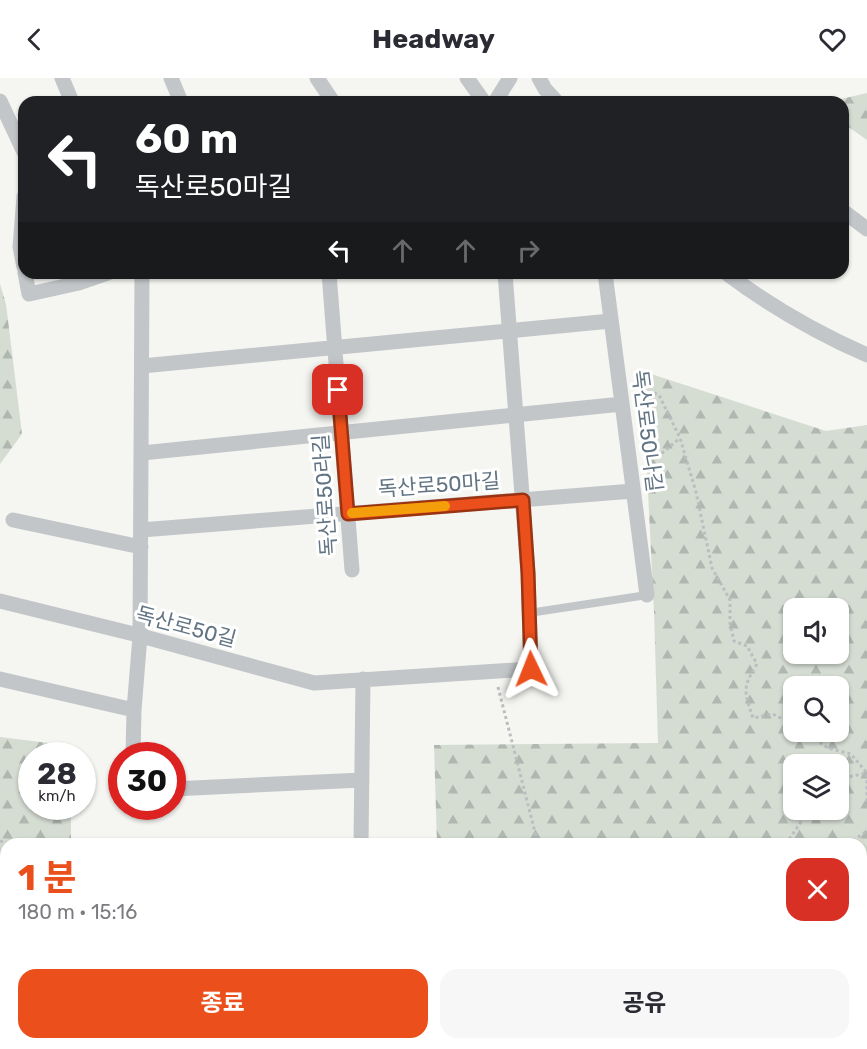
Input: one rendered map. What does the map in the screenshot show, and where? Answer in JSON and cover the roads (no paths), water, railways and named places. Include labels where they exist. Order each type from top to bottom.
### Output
[{"type":"street","points":[[62,78],[70,96]]},
{"type":"street","points":[[171,78],[178,96]]},
{"type":"street","points":[[317,78],[329,96]]},
{"type":"street","points":[[467,78],[480,96]]},
{"type":"street","points":[[499,96],[510,78]]},
{"type":"street","points":[[539,78],[551,96]]},
{"type":"street","points":[[0,101],[18,139]]},
{"type":"street","points":[[849,216],[867,229]]},
{"type":"street","points":[[26,279],[30,294],[91,279]]},
{"type":"street","points":[[133,742],[140,636],[142,279]]},
{"type":"street","name":"독산로50라길","points":[[329,279],[352,570]]},
{"type":"street","name":"독산로50길","points":[[0,601],[314,683],[531,669],[523,500],[506,279]]},
{"type":"street","name":"독산로50나길","points":[[606,279],[647,595]]},
{"type":"street","points":[[735,279],[813,330],[867,355]]},
{"type":"street","points":[[142,366],[611,321]]},
{"type":"street","points":[[142,453],[622,404]]},
{"type":"street","name":"독산로50마길","points":[[141,530],[633,491]]},
{"type":"street","points":[[13,520],[141,547]]},
{"type":"street","points":[[0,679],[134,710]]},
{"type":"street","points":[[362,838],[363,679]]},
{"type":"street","points":[[186,788],[362,780]]},
{"type":"lane","points":[[529,613],[647,595]]}]
